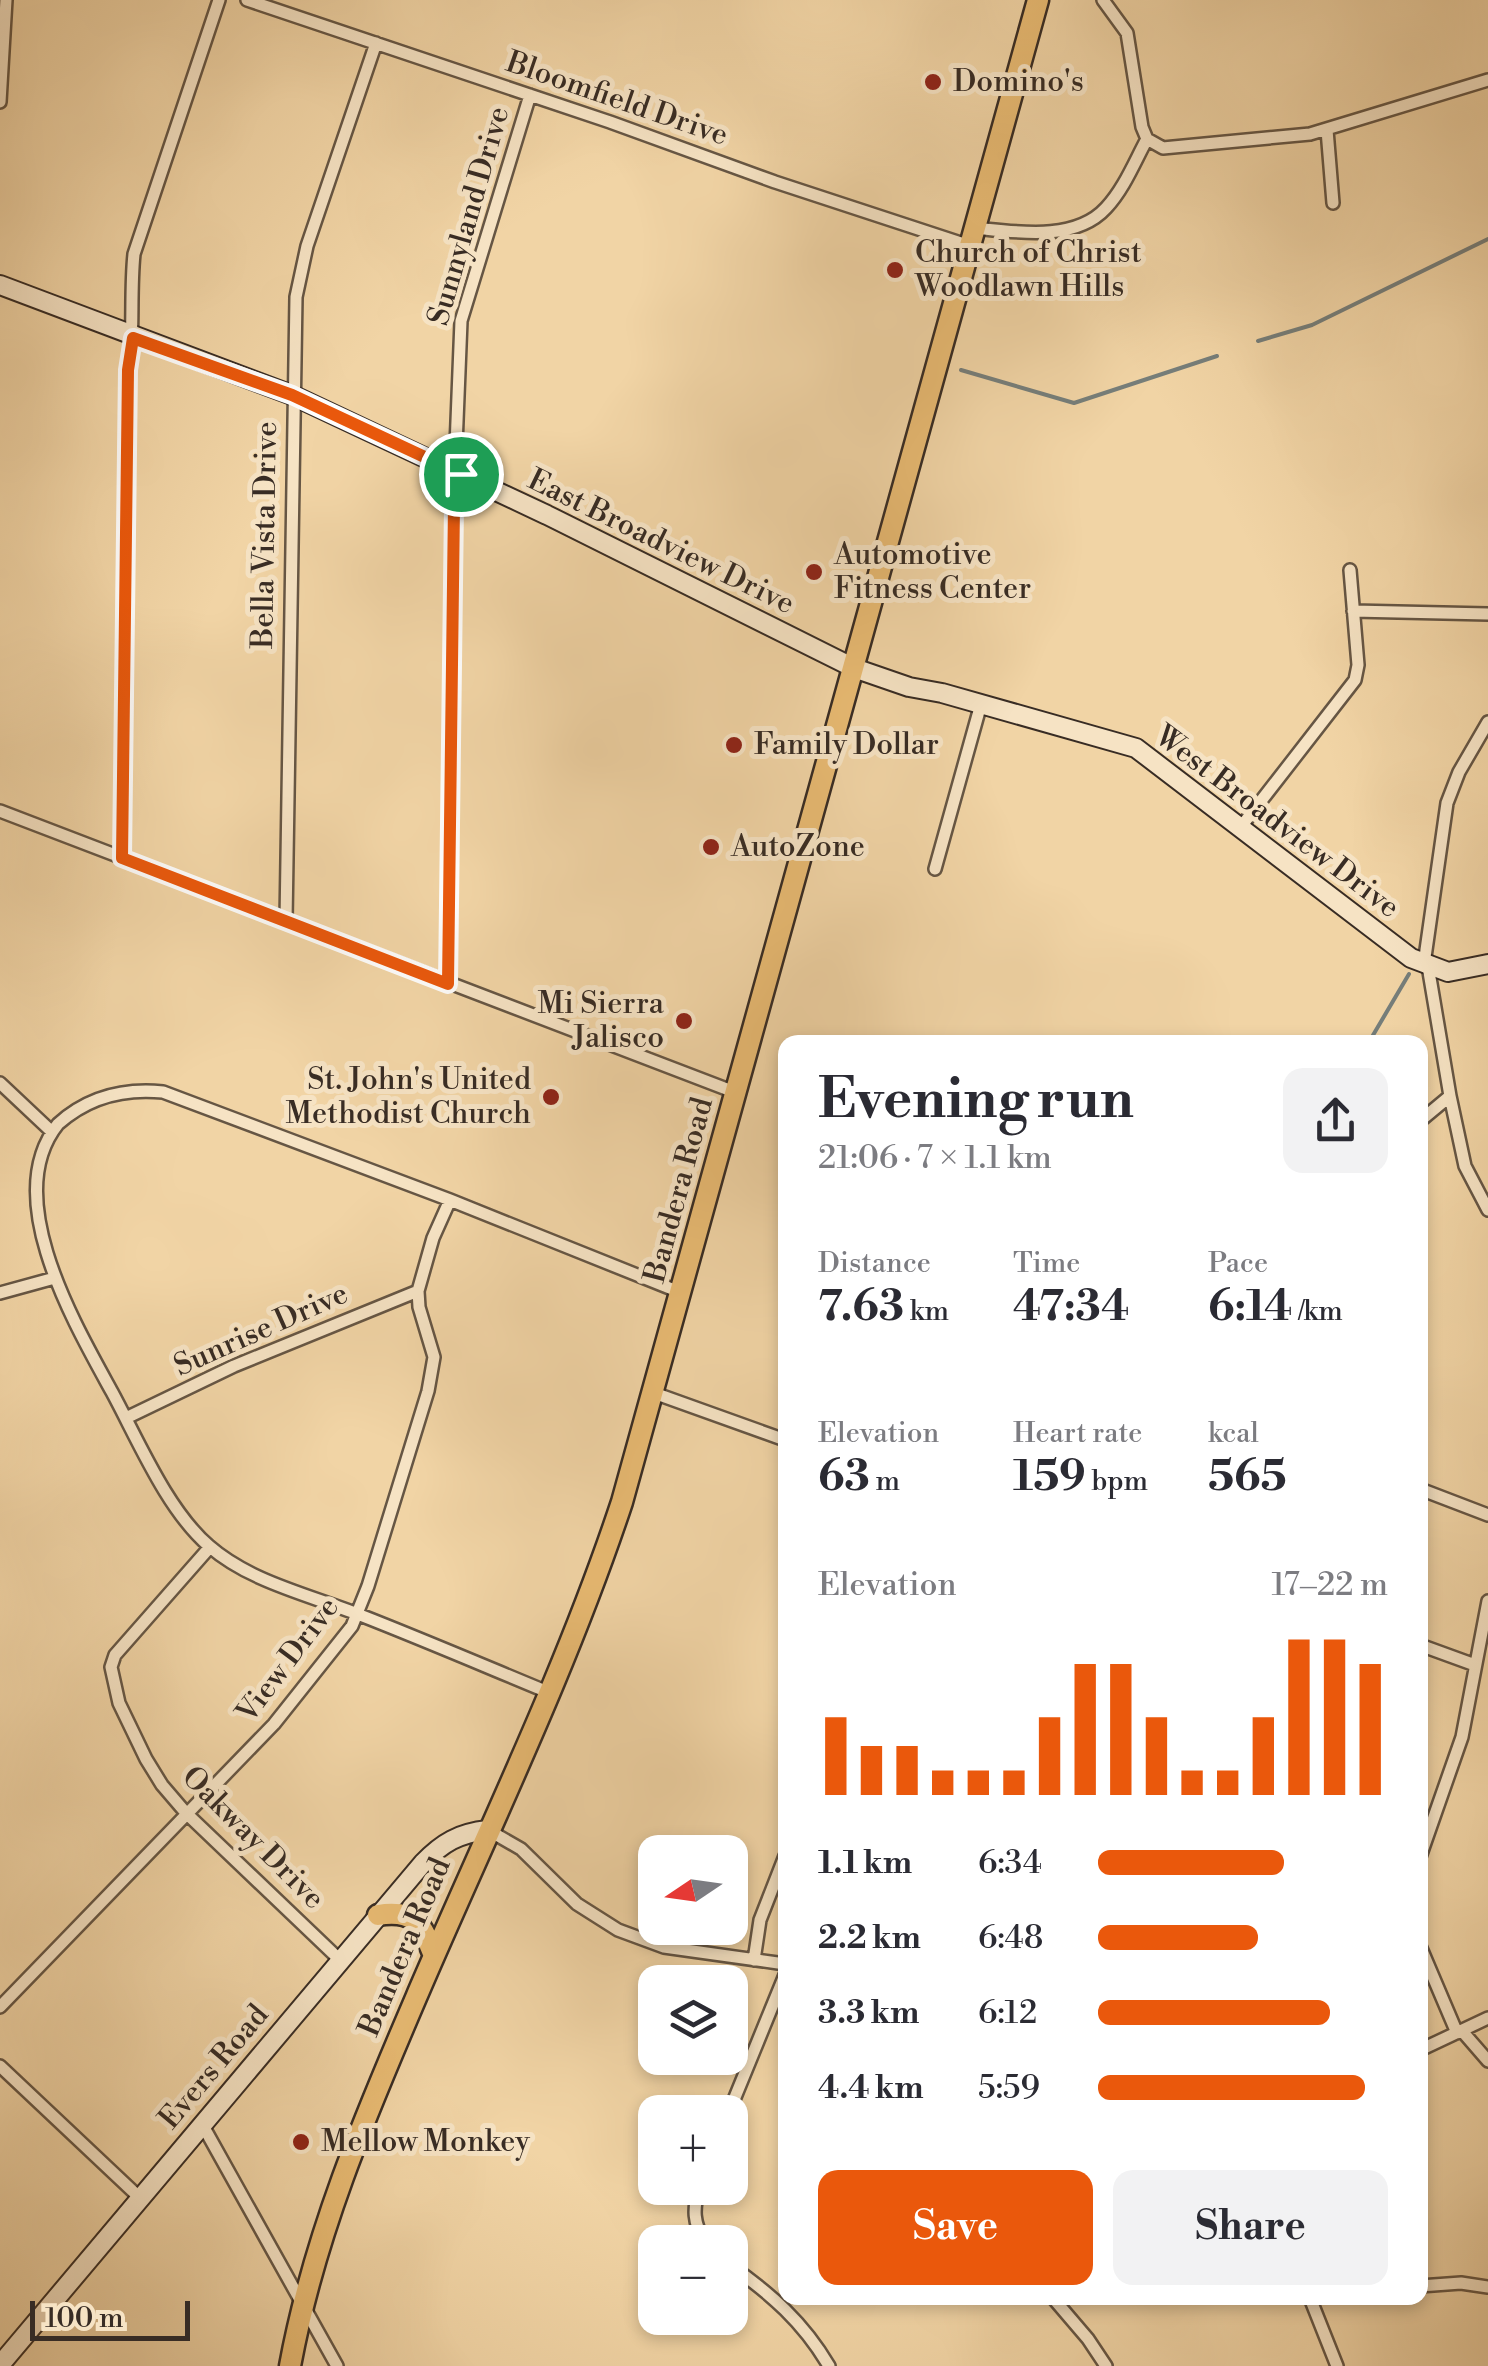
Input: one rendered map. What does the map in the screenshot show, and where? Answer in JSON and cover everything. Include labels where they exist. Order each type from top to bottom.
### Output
[{"type":"main road","name":"Bandera Road","points":[[290,2366],[302,2300],[356,2136],[598,1574],[682,1293],[1038,0]]},
{"type":"main road","points":[[378,1915],[408,1914],[426,1934],[434,1956]]},
{"type":"street","points":[[0,102],[6,0]]},
{"type":"street","points":[[122,858],[128,370],[133,338],[130,292],[139,234],[219,0]]},
{"type":"street","name":"Bloomfield Drive","points":[[247,0],[530,94],[775,182],[973,237],[1042,232],[1088,221],[1108,206],[1147,139]]},
{"type":"street","points":[[1102,0],[1127,33],[1133,51],[1138,113],[1147,139],[1163,148],[1327,130],[1488,80]]},
{"type":"street","name":"Bella Vista Drive","points":[[286,921],[295,309],[307,246],[376,43]]},
{"type":"street","name":"Sunnyland Drive","points":[[448,984],[454,505],[461,320],[530,94]]},
{"type":"street","points":[[1327,130],[1334,202]]},
{"type":"street","name":"East Broadview Drive","points":[[0,285],[292,395],[458,472],[854,668]]},
{"type":"street","points":[[1240,828],[1355,680],[1358,664],[1350,570]]},
{"type":"street","points":[[1353,611],[1488,614]]},
{"type":"street","name":"West Broadview Drive","points":[[854,668],[1136,748],[1398,949],[1426,965]]},
{"type":"street","points":[[935,868],[981,704]]},
{"type":"street","points":[[1488,722],[1459,772],[1447,803],[1426,965],[1464,1166],[1488,1210]]},
{"type":"street","points":[[0,811],[737,1093]]},
{"type":"street","points":[[1426,965],[1448,972],[1488,964]]},
{"type":"street","points":[[0,1082],[50,1131]]},
{"type":"street","points":[[550,1693],[288,1589],[238,1566],[210,1547],[174,1502],[52,1279],[28,1222],[29,1172],[50,1131],[90,1101],[133,1090],[163,1092],[682,1293]]},
{"type":"street","points":[[1428,1114],[1450,1096]]},
{"type":"street","points":[[418,1291],[433,1238],[450,1200]]},
{"type":"street","points":[[0,1293],[52,1279]]},
{"type":"street","name":"Sunrise Drive","points":[[126,1418],[234,1366],[418,1291]]},
{"type":"street","name":"View Drive","points":[[0,2008],[274,1724],[328,1660],[358,1614],[432,1374],[432,1344],[419,1307],[418,1291]]},
{"type":"street","points":[[654,1393],[778,1437]]},
{"type":"street","points":[[1428,1492],[1488,1514]]},
{"type":"street","name":"Oakway Drive","points":[[210,1547],[115,1655],[111,1667],[120,1703],[146,1759],[186,1813],[340,1960]]},
{"type":"street","points":[[1428,1834],[1462,1737],[1488,1601]]},
{"type":"street","points":[[1428,1648],[1475,1665]]},
{"type":"street","points":[[488,1830],[521,1849],[577,1904],[618,1930],[664,1947],[778,1963]]},
{"type":"street","name":"Evers Road","points":[[0,2365],[422,1863],[446,1841],[468,1832],[488,1830]]},
{"type":"street","points":[[754,1960],[760,1920],[778,1874]]},
{"type":"street","points":[[1428,1964],[1459,2032],[1488,2061]]},
{"type":"street","points":[[736,2095],[778,1992]]},
{"type":"street","points":[[1428,2046],[1488,2018]]},
{"type":"street","points":[[0,2066],[140,2198]]},
{"type":"street","points":[[202,2124],[337,2366]]},
{"type":"street","points":[[748,2279],[778,2301]]},
{"type":"street","points":[[1428,2285],[1461,2283],[1488,2287]]},
{"type":"street","points":[[782,2305],[829,2366]]},
{"type":"street","points":[[1058,2305],[1106,2366]]},
{"type":"street","points":[[1313,2305],[1337,2366]]},
{"type":"waterway","points":[[1258,341],[1312,325],[1488,239]]},
{"type":"waterway","points":[[961,370],[1074,403],[1217,356]]},
{"type":"waterway","points":[[1373,1035],[1409,974]]},
{"type":"place","name":"Domino's","points":[[933,82]]},
{"type":"place","name":"Church of Christ Woodlawn Hills","points":[[895,270]]},
{"type":"place","name":"Automotive Fitness Center","points":[[814,572]]},
{"type":"place","name":"Family Dollar","points":[[734,745]]},
{"type":"place","name":"AutoZone","points":[[711,847]]},
{"type":"place","name":"Mi Sierra Jalisco","points":[[684,1021]]},
{"type":"place","name":"St. John's United Methodist Church","points":[[551,1097]]},
{"type":"place","name":"Mellow Monkey","points":[[301,2142]]},
{"type":"route","points":[[133,338],[292,395],[461,474],[454,505],[448,984],[122,858],[128,370],[133,338]]}]
